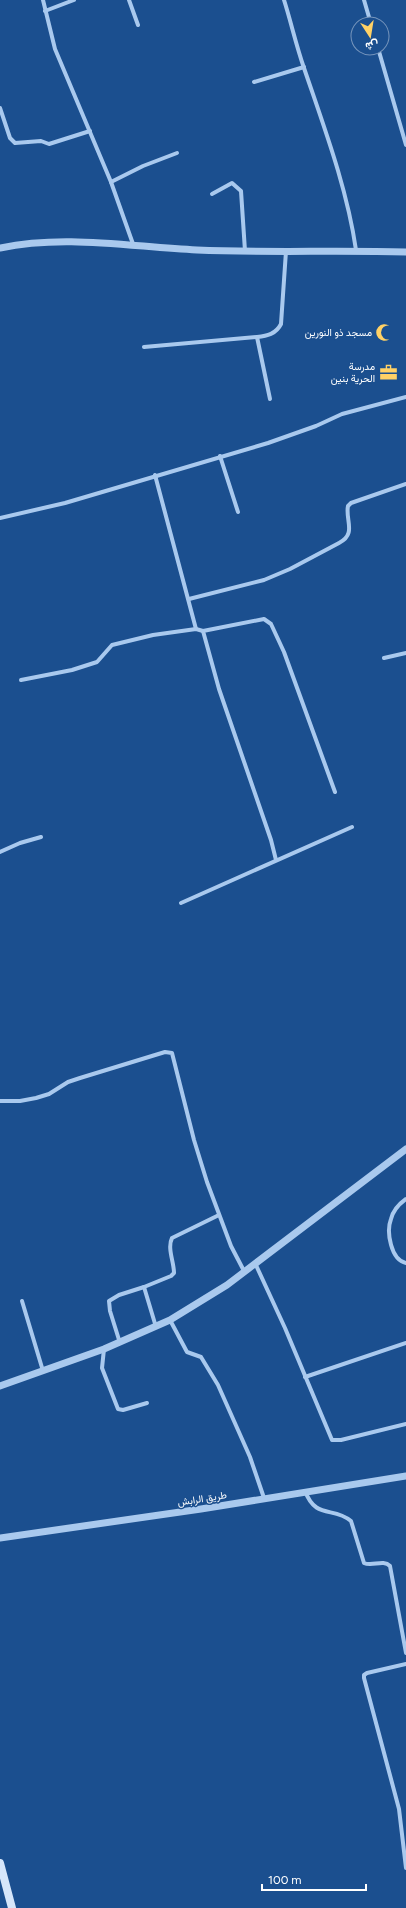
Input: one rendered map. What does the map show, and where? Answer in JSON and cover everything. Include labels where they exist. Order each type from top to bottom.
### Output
[{"type":"main road","points":[[0,1863],[12,1908]]},
{"type":"street","points":[[43,0],[55,49],[111,182],[133,244]]},
{"type":"street","points":[[46,11],[74,0]]},
{"type":"street","points":[[129,0],[138,25]]},
{"type":"street","points":[[284,0],[330,145],[349,216],[356,250]]},
{"type":"street","points":[[364,0],[369,16]]},
{"type":"street","points":[[380,56],[406,146]]},
{"type":"street","points":[[254,82],[304,67]]},
{"type":"street","points":[[0,108],[10,138],[16,143],[41,140],[49,144],[90,131]]},
{"type":"street","points":[[111,182],[138,169],[178,153]]},
{"type":"street","points":[[212,194],[232,183],[241,191],[245,251]]},
{"type":"street","points":[[0,248],[45,242],[133,244],[164,248],[245,251],[356,250],[406,252]]},
{"type":"street","points":[[144,347],[266,336],[275,332],[281,324],[286,250]]},
{"type":"street","points":[[257,337],[270,399]]},
{"type":"street","points":[[0,518],[65,503],[299,433],[342,414],[406,397]]},
{"type":"street","points":[[220,456],[238,512]]},
{"type":"street","points":[[155,475],[196,629]]},
{"type":"street","points":[[189,599],[264,580],[290,569],[345,540],[348,536],[350,524],[347,510],[351,503],[406,484]]},
{"type":"street","points":[[21,680],[72,670],[97,662],[112,644],[153,635],[196,629],[203,631],[264,619],[271,624],[284,652],[335,792]]},
{"type":"street","points":[[203,631],[219,689],[271,840],[276,860]]},
{"type":"street","points":[[384,658],[406,653]]},
{"type":"street","points":[[182,903],[352,827]]},
{"type":"street","points":[[0,852],[20,843],[41,837]]},
{"type":"street","points":[[0,1101],[20,1101],[36,1098],[48,1094],[68,1082],[80,1078],[165,1052],[172,1053],[194,1140],[219,1215],[231,1246],[244,1272]]},
{"type":"street","points":[[0,1386],[43,1372],[120,1343],[170,1320],[244,1272],[406,1149]]},
{"type":"street","points":[[406,1199],[395,1210],[390,1220],[389,1235],[397,1258],[401,1262],[406,1263]]},
{"type":"street","points":[[120,1343],[110,1311],[109,1301],[119,1295],[144,1287],[174,1273],[170,1246],[172,1238],[219,1215]]},
{"type":"street","points":[[255,1263],[285,1328],[332,1440],[341,1440],[406,1424]]},
{"type":"street","points":[[144,1287],[156,1327]]},
{"type":"street","points":[[22,1300],[43,1372]]},
{"type":"street","points":[[170,1320],[187,1352],[200,1357],[218,1385],[247,1450],[264,1498]]},
{"type":"street","points":[[305,1377],[406,1343]]},
{"type":"street","points":[[104,1349],[102,1368],[118,1409],[123,1410],[147,1403]]},
{"type":"street","name":"طريق الرابش","points":[[0,1538],[201,1509],[305,1491],[406,1476]]},
{"type":"street","points":[[305,1491],[309,1501],[315,1508],[344,1517],[351,1521],[364,1563],[370,1565],[389,1564],[396,1592],[406,1653]]},
{"type":"street","points":[[406,1664],[367,1673],[364,1675],[364,1678],[399,1809],[406,1868]]},
{"type":"place","name":"مسجد ذو النورين","points":[[385,332]]},
{"type":"place","name":"مدرسة الحرية بنين","points":[[388,372]]}]
